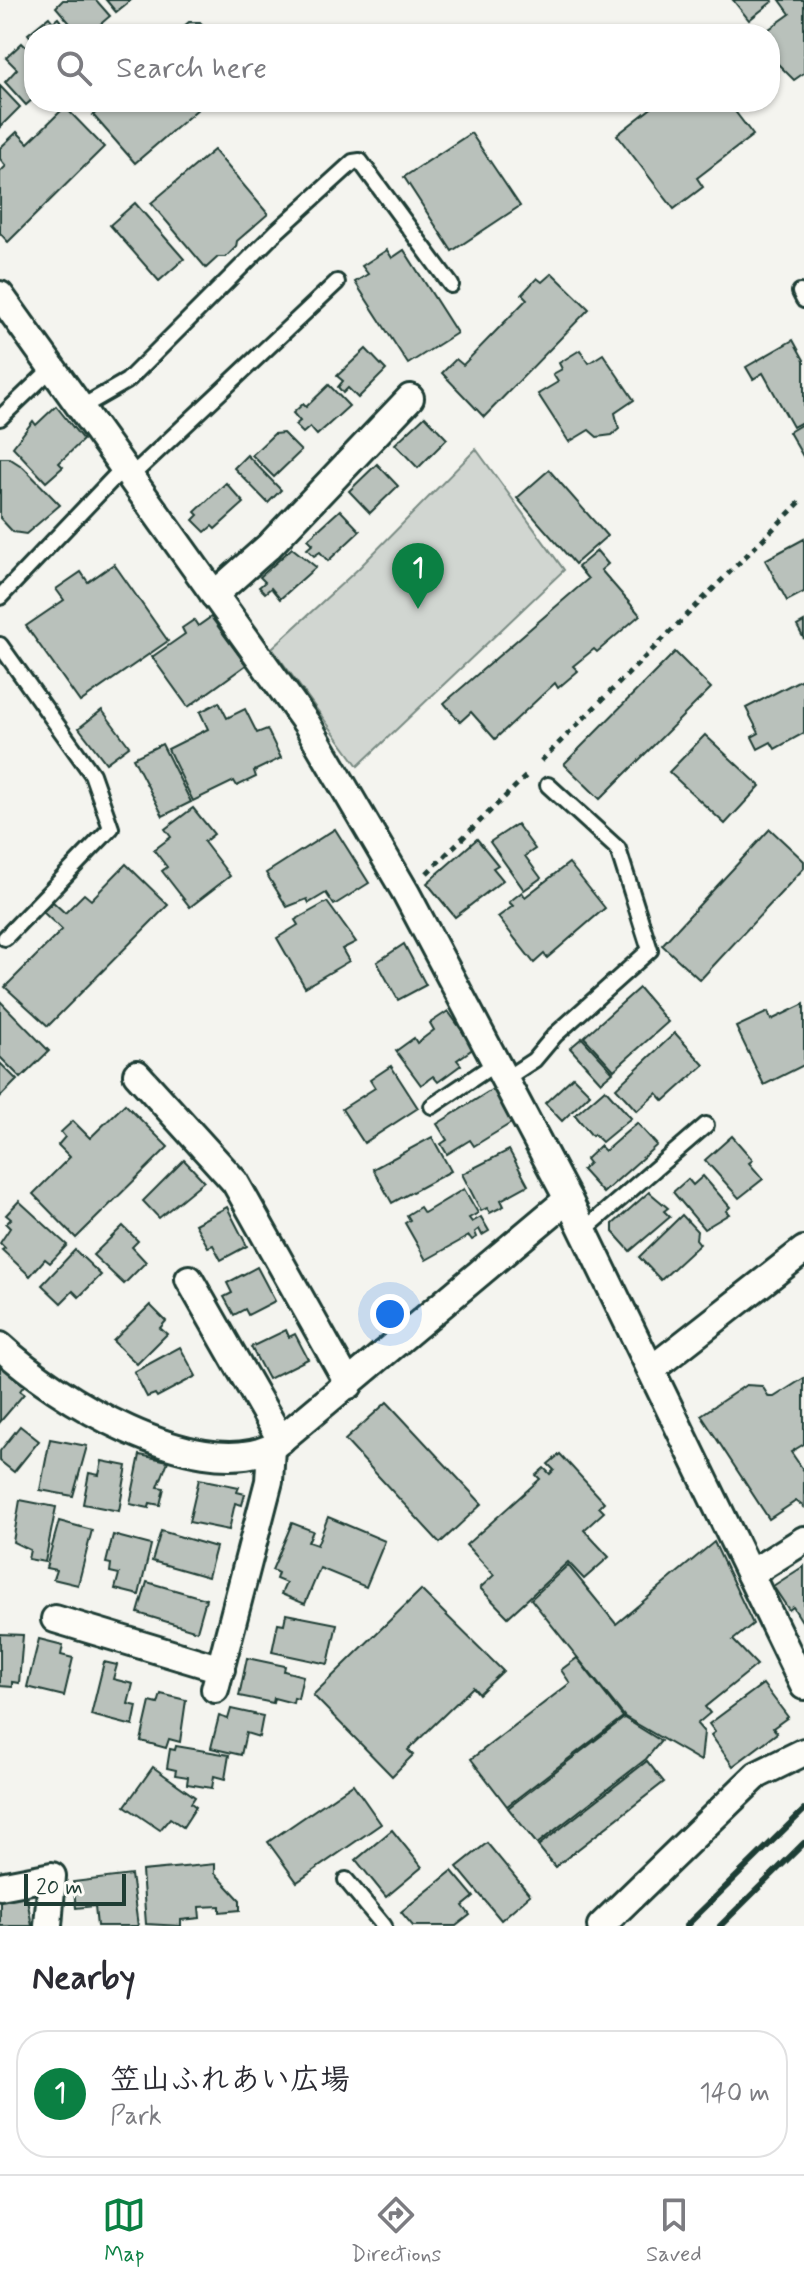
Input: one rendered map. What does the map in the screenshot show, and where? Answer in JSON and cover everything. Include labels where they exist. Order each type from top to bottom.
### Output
[{"type":"street","points":[[0,295],[307,724],[406,893],[568,1199],[804,1686]]},
{"type":"street","points":[[214,595],[269,546],[410,398]]},
{"type":"street","points":[[137,1074],[235,1182],[349,1385]]},
{"type":"street","points":[[0,1346],[66,1399],[128,1428],[194,1452],[250,1457],[276,1444],[349,1385],[568,1199]]},
{"type":"street","points":[[652,1369],[804,1250]]},
{"type":"street","points":[[55,1619],[218,1679],[276,1444],[189,1279]]},
{"type":"street","points":[[750,1574],[804,1540]]},
{"type":"street","points":[[601,1926],[757,1775],[804,1752]]},
{"type":"street","points":[[0,1886],[52,1876],[48,1926]]},
{"type":"lane","points":[[80,408],[127,381],[276,232],[353,162],[360,161],[451,285]]},
{"type":"lane","points":[[0,597],[126,472],[337,282]]},
{"type":"lane","points":[[0,418],[52,368]]},
{"type":"lane","points":[[0,645],[92,774],[111,828],[5,938]]},
{"type":"lane","points":[[432,1106],[501,1071],[534,1060],[555,1035],[650,950],[618,849],[548,785]]},
{"type":"lane","points":[[583,1231],[706,1125]]},
{"type":"lane","points":[[346,1880],[384,1926]]},
{"type":"path","points":[[406,893],[804,498]]},
{"type":"shaded area","points":[[476,449],[564,570],[358,766],[272,648],[358,569]]},
{"type":"building","points":[[63,0],[96,0],[110,16],[101,24],[70,24],[56,7]]},
{"type":"building","points":[[106,0],[131,0],[116,12]]},
{"type":"building","points":[[733,0],[772,0],[773,1],[749,20]]},
{"type":"building","points":[[780,0],[804,0],[804,73],[794,80],[780,66],[780,24],[776,24],[790,14]]},
{"type":"building","points":[[49,17],[53,22],[58,18],[63,24],[40,24]]},
{"type":"building","points":[[22,43],[24,45],[24,103],[5,82],[17,69],[6,58]]},
{"type":"building","points":[[0,86],[20,107],[0,127]]},
{"type":"building","points":[[60,112],[70,112],[104,147],[8,242],[0,233],[0,172],[6,166],[0,159],[0,148],[17,132],[28,143]]},
{"type":"building","points":[[97,112],[194,112],[135,163],[93,115]]},
{"type":"building","points":[[646,112],[736,112],[753,135],[697,178],[703,187],[674,209],[617,135]]},
{"type":"building","points":[[471,133],[520,206],[452,251],[404,177]]},
{"type":"building","points":[[214,150],[268,214],[237,241],[236,247],[226,257],[218,257],[206,268],[151,203]]},
{"type":"building","points":[[135,203],[184,259],[159,281],[110,225]]},
{"type":"building","points":[[387,250],[392,258],[404,250],[457,333],[408,364],[355,282],[368,274],[362,266]]},
{"type":"building","points":[[552,273],[589,309],[484,417],[442,373],[456,359],[463,365],[527,299],[522,294],[537,278],[542,282]]},
{"type":"building","points":[[793,340],[804,360],[804,421],[793,427],[763,373],[753,379],[746,367]]},
{"type":"building","points":[[366,349],[386,370],[358,398],[348,388],[343,393],[338,387],[343,381],[337,376]]},
{"type":"building","points":[[580,350],[589,363],[603,354],[634,400],[615,413],[619,429],[612,435],[597,437],[589,430],[569,442],[538,394],[558,382],[553,374],[562,369],[559,363]]},
{"type":"building","points":[[329,385],[349,406],[317,435],[310,427],[303,433],[295,425],[300,421],[293,413],[303,404],[306,407]]},
{"type":"building","points":[[56,406],[83,440],[59,463],[63,467],[46,482],[13,447],[33,421],[36,425]]},
{"type":"building","points":[[425,416],[447,439],[418,468],[395,444]]},
{"type":"building","points":[[804,423],[804,458],[789,432]]},
{"type":"building","points":[[283,433],[301,451],[274,477],[252,455],[274,434]]},
{"type":"building","points":[[247,455],[281,490],[268,503],[234,468]]},
{"type":"building","points":[[0,458],[9,458],[23,467],[60,505],[26,534],[13,532],[0,518]]},
{"type":"building","points":[[377,464],[398,486],[370,513],[349,491]]},
{"type":"building","points":[[549,470],[607,536],[575,564],[517,498]]},
{"type":"building","points":[[226,483],[244,503],[215,529],[212,526],[205,532],[193,520],[198,515],[195,512]]},
{"type":"building","points":[[340,510],[360,531],[328,561],[320,552],[314,556],[307,549],[313,544],[308,539]]},
{"type":"building","points":[[804,539],[804,592],[787,601],[765,560]]},
{"type":"building","points":[[292,548],[316,567],[280,599],[271,588],[265,593],[259,587],[265,582],[260,577]]},
{"type":"building","points":[[597,551],[608,564],[601,570],[640,615],[597,652],[594,649],[573,666],[578,671],[558,688],[555,683],[495,739],[471,712],[460,722],[444,703],[588,579],[578,567]]},
{"type":"building","points":[[114,564],[168,641],[80,702],[26,626],[64,600],[56,589],[81,572],[88,582]]},
{"type":"building","points":[[211,617],[246,665],[188,707],[152,657],[185,634],[182,628],[194,620],[198,626]]},
{"type":"building","points":[[804,622],[804,639],[797,626]]},
{"type":"building","points":[[675,652],[711,688],[600,799],[564,764]]},
{"type":"building","points":[[804,678],[804,733],[775,749],[771,742],[758,749],[752,737],[759,733],[746,708]]},
{"type":"building","points":[[219,702],[227,718],[245,709],[257,733],[267,729],[281,758],[254,771],[256,777],[237,786],[234,781],[193,801],[168,749],[208,729],[200,712]]},
{"type":"building","points":[[102,710],[129,746],[106,763],[79,728]]},
{"type":"building","points":[[705,735],[760,786],[725,824],[669,772]]},
{"type":"building","points":[[162,744],[191,802],[163,816],[133,758]]},
{"type":"building","points":[[193,808],[214,834],[204,842],[230,876],[190,907],[162,871],[167,867],[154,850],[171,837],[165,829]]},
{"type":"building","points":[[517,824],[535,849],[525,856],[541,878],[524,890],[490,842]]},
{"type":"building","points":[[335,829],[369,883],[334,905],[326,893],[309,903],[307,899],[287,907],[266,873]]},
{"type":"building","points":[[770,829],[804,861],[804,868],[700,980],[662,945]]},
{"type":"building","points":[[477,839],[498,865],[493,868],[503,880],[455,917],[427,883]]},
{"type":"building","points":[[569,863],[605,908],[547,958],[544,954],[534,963],[498,917],[513,906],[509,902],[522,892],[525,897]]},
{"type":"building","points":[[126,864],[168,905],[48,1026],[5,987],[62,930],[43,912],[53,902],[65,913],[84,894],[91,900]]},
{"type":"building","points":[[327,902],[356,942],[342,949],[349,961],[305,987],[277,938],[298,925],[295,920]]},
{"type":"building","points":[[404,944],[426,985],[398,1000],[377,962]]},
{"type":"building","points":[[639,988],[668,1022],[614,1070],[584,1037]]},
{"type":"building","points":[[0,1001],[49,1051],[21,1078],[0,1057]]},
{"type":"building","points":[[804,1004],[804,1065],[764,1085],[736,1027],[768,1012],[771,1020]]},
{"type":"building","points":[[448,1011],[474,1048],[457,1060],[461,1065],[438,1082],[433,1076],[421,1085],[396,1051],[414,1038],[417,1043],[434,1030],[430,1023]]},
{"type":"building","points":[[675,1033],[704,1065],[664,1101],[657,1093],[637,1111],[616,1088]]},
{"type":"building","points":[[582,1038],[613,1072],[601,1082],[570,1048]]},
{"type":"building","points":[[0,1063],[17,1080],[0,1097]]},
{"type":"building","points":[[391,1066],[418,1108],[364,1143],[342,1109],[375,1088],[370,1080]]},
{"type":"building","points":[[573,1077],[590,1094],[562,1121],[545,1103]]},
{"type":"building","points":[[493,1089],[513,1122],[474,1146],[470,1140],[447,1154],[441,1144],[447,1140],[437,1124]]},
{"type":"building","points":[[605,1089],[631,1118],[602,1142],[594,1134],[592,1136],[575,1115]]},
{"type":"building","points":[[125,1104],[168,1147],[76,1238],[33,1194],[70,1157],[58,1145],[65,1137],[61,1132],[73,1121],[90,1138]]},
{"type":"building","points":[[637,1123],[657,1145],[603,1193],[582,1170],[589,1163],[586,1159],[600,1146],[605,1151]]},
{"type":"building","points":[[732,1136],[753,1160],[749,1163],[763,1179],[739,1198],[705,1160]]},
{"type":"building","points":[[432,1137],[451,1171],[392,1203],[373,1169]]},
{"type":"building","points":[[509,1150],[528,1185],[501,1200],[504,1206],[490,1213],[487,1208],[481,1211],[462,1174]]},
{"type":"building","points":[[184,1160],[204,1181],[159,1218],[143,1201]]},
{"type":"building","points":[[703,1176],[730,1207],[726,1211],[729,1214],[704,1229],[673,1192],[688,1179],[693,1185]]},
{"type":"building","points":[[464,1189],[478,1213],[469,1218],[472,1222],[481,1217],[489,1231],[482,1235],[479,1229],[475,1232],[477,1237],[472,1240],[469,1236],[426,1260],[405,1223],[410,1220],[407,1215],[420,1207],[424,1213]]},
{"type":"building","points":[[649,1192],[668,1208],[664,1211],[670,1217],[630,1251],[613,1232],[613,1224]]},
{"type":"building","points":[[19,1201],[67,1245],[50,1263],[45,1259],[30,1276],[2,1250],[5,1248],[0,1243],[10,1228],[6,1224],[11,1219],[6,1215]]},
{"type":"building","points":[[227,1207],[247,1246],[221,1260],[213,1245],[208,1247],[195,1224]]},
{"type":"building","points":[[682,1215],[697,1231],[696,1239],[700,1244],[661,1280],[639,1257]]},
{"type":"building","points":[[123,1226],[138,1241],[132,1247],[146,1262],[124,1284],[93,1255]]},
{"type":"building","points":[[75,1250],[101,1275],[79,1297],[73,1291],[61,1303],[42,1285]]},
{"type":"building","points":[[257,1267],[275,1301],[248,1315],[245,1309],[234,1315],[224,1297],[232,1293],[227,1283]]},
{"type":"building","points":[[150,1305],[166,1321],[160,1328],[167,1334],[137,1364],[113,1341]]},
{"type":"building","points":[[286,1330],[289,1337],[295,1334],[308,1359],[268,1379],[251,1347]]},
{"type":"building","points":[[180,1347],[196,1376],[157,1397],[155,1394],[147,1397],[134,1372]]},
{"type":"building","points":[[0,1363],[25,1384],[20,1391],[24,1394],[0,1422]]},
{"type":"building","points":[[804,1378],[804,1444],[791,1452],[804,1471],[804,1507],[796,1501],[769,1519],[701,1415],[746,1385],[762,1386],[769,1397],[774,1397]]},
{"type":"building","points":[[387,1402],[482,1504],[440,1543],[345,1440]]},
{"type":"building","points":[[20,1426],[39,1441],[14,1472],[0,1461],[0,1451]]},
{"type":"building","points":[[50,1439],[87,1446],[73,1496],[40,1490]]},
{"type":"building","points":[[560,1454],[604,1502],[599,1507],[604,1512],[584,1530],[609,1557],[584,1579],[568,1562],[508,1617],[480,1588],[494,1575],[466,1545],[540,1479],[536,1475],[544,1468],[550,1474],[554,1470],[548,1464]]},
{"type":"building","points":[[140,1455],[168,1461],[158,1487],[164,1488],[160,1505],[150,1503],[149,1508],[130,1504]]},
{"type":"building","points":[[102,1461],[127,1466],[119,1511],[83,1504],[89,1473],[99,1475]]},
{"type":"building","points":[[199,1479],[239,1487],[237,1492],[245,1494],[242,1505],[235,1503],[229,1530],[189,1522]]},
{"type":"building","points":[[20,1500],[56,1507],[45,1562],[28,1559],[30,1550],[13,1542]]},
{"type":"building","points":[[328,1517],[385,1541],[366,1587],[320,1568],[305,1604],[281,1594],[286,1583],[276,1579],[278,1573],[272,1570],[292,1523],[313,1531],[308,1542],[317,1545]]},
{"type":"building","points":[[59,1521],[92,1530],[78,1585],[53,1579],[56,1570],[46,1568]]},
{"type":"building","points":[[161,1531],[216,1547],[208,1577],[152,1561]]},
{"type":"building","points":[[113,1535],[151,1545],[139,1595],[115,1589],[119,1574],[110,1572],[111,1564],[106,1563]]},
{"type":"building","points":[[714,1542],[753,1624],[733,1640],[757,1665],[705,1707],[710,1713],[697,1724],[704,1732],[701,1761],[625,1717],[531,1599],[568,1565],[616,1624]]},
{"type":"building","points":[[804,1566],[803,1623],[793,1607],[789,1610],[773,1586]]},
{"type":"building","points":[[147,1582],[206,1599],[197,1631],[138,1613]]},
{"type":"building","points":[[421,1590],[503,1671],[479,1694],[473,1687],[408,1750],[413,1755],[392,1776],[313,1695]]},
{"type":"building","points":[[286,1614],[337,1624],[328,1664],[272,1652],[278,1623],[284,1624]]},
{"type":"building","points":[[0,1634],[23,1635],[19,1683],[12,1682],[12,1687],[0,1686]]},
{"type":"building","points":[[39,1639],[63,1645],[61,1655],[73,1658],[64,1696],[27,1687]]},
{"type":"building","points":[[247,1658],[285,1666],[284,1671],[303,1676],[298,1699],[294,1698],[293,1703],[274,1698],[273,1703],[239,1696]]},
{"type":"building","points":[[577,1658],[623,1717],[507,1806],[471,1759],[570,1683],[561,1670]]},
{"type":"building","points":[[104,1662],[117,1665],[113,1679],[133,1684],[128,1704],[137,1706],[133,1726],[91,1715]]},
{"type":"building","points":[[763,1684],[788,1717],[773,1728],[777,1733],[733,1766],[711,1735],[715,1732],[709,1724]]},
{"type":"building","points":[[161,1694],[186,1700],[180,1742],[169,1739],[166,1748],[141,1741],[150,1702],[158,1704]]},
{"type":"building","points":[[231,1709],[263,1716],[259,1737],[246,1733],[241,1755],[211,1748],[219,1716],[228,1719]]},
{"type":"building","points":[[624,1718],[661,1741],[646,1759],[537,1844],[508,1808]]},
{"type":"building","points":[[176,1746],[229,1755],[225,1779],[214,1776],[212,1788],[187,1784],[188,1777],[175,1775],[176,1770],[167,1768],[170,1749],[175,1750]]},
{"type":"building","points":[[647,1761],[664,1782],[555,1867],[538,1846]]},
{"type":"building","points":[[153,1767],[195,1797],[191,1803],[196,1807],[183,1827],[170,1818],[160,1830],[125,1806]]},
{"type":"building","points":[[353,1784],[381,1824],[297,1882],[268,1842]]},
{"type":"building","points":[[392,1830],[422,1867],[386,1897],[356,1860]]},
{"type":"building","points":[[487,1843],[530,1895],[501,1920],[457,1867]]},
{"type":"building","points":[[215,1864],[215,1873],[240,1900],[240,1910],[220,1912],[220,1906],[199,1907],[200,1918],[181,1920],[181,1926],[146,1924],[142,1871]]},
{"type":"building","points":[[452,1871],[474,1897],[463,1906],[470,1915],[456,1926],[413,1926],[401,1912]]},
{"type":"building","points":[[131,1875],[138,1926],[97,1926],[95,1906],[76,1908],[73,1882]]},
{"type":"building","points":[[26,1893],[32,1926],[0,1926],[0,1898]]},
{"type":"railway","points":[[686,1926],[804,1810]]},
{"type":"railway","points":[[720,1926],[804,1843]]},
{"type":"place","name":"笠山ふれあい広場","points":[[418,609]]}]
